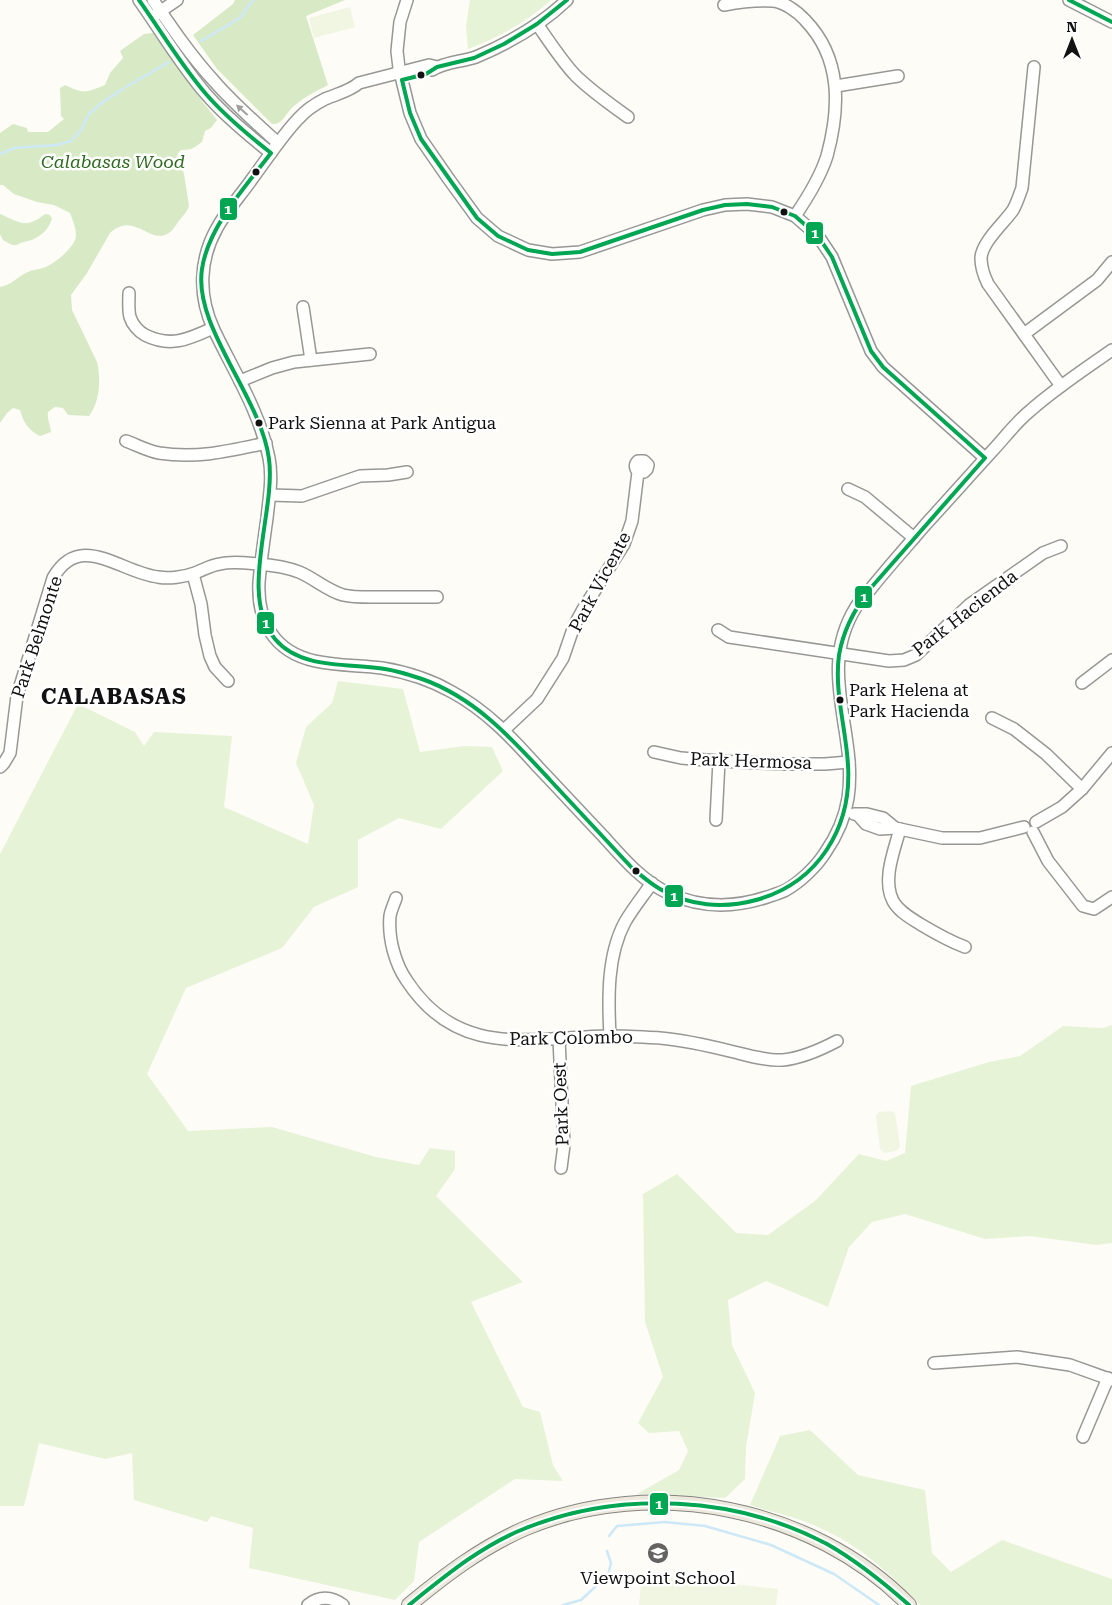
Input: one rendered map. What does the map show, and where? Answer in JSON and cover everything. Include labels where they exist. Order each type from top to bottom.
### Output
[{"type":"main road","points":[[409,1605],[458,1566],[504,1538],[527,1528],[549,1520],[592,1509],[668,1503],[725,1509],[754,1515],[806,1535],[829,1546],[870,1571],[888,1585],[908,1605]]},
{"type":"street","points":[[139,0],[156,14],[236,104],[278,143]]},
{"type":"street","points":[[153,0],[156,14],[181,62],[206,94],[231,121],[271,153]]},
{"type":"street","points":[[156,14],[177,0]]},
{"type":"street","points":[[407,0],[400,22],[398,38],[401,76],[410,112],[421,139],[477,218],[498,236],[528,250],[552,254],[580,252],[703,210],[725,205],[748,204],[772,207],[795,216],[818,236],[832,257],[871,351],[882,367],[985,458]]},
{"type":"street","points":[[567,0],[537,24],[504,44],[474,58],[437,67],[426,74],[401,76],[360,90],[353,88],[309,108],[278,143],[217,227],[202,269],[203,292],[213,328],[258,419],[270,460],[270,495],[260,564],[258,596],[266,626],[275,639],[285,648],[298,656],[316,661],[386,669],[425,680],[451,691],[478,708],[504,730],[633,869],[672,895],[704,904],[730,905],[756,901],[785,891],[821,860],[835,838],[846,812],[849,797],[849,762],[837,675],[839,653],[846,627],[856,607],[914,538],[1029,411],[1112,350]]},
{"type":"street","points":[[724,5],[748,0],[775,1],[799,14],[813,28],[823,43],[832,66],[836,86],[836,106],[826,157],[819,178],[795,216]]},
{"type":"street","points":[[1068,0],[1112,22]]},
{"type":"street","points":[[537,24],[575,74],[594,92],[628,117]]},
{"type":"street","points":[[1034,67],[1022,188],[1013,210],[984,247],[981,256],[983,275],[988,284],[1061,386]]},
{"type":"street","points":[[836,86],[898,76]]},
{"type":"street","points":[[1024,334],[1097,280],[1112,262]]},
{"type":"street","points":[[129,293],[130,319],[141,332],[156,340],[174,342],[190,338],[213,328]]},
{"type":"street","points":[[303,307],[311,360]]},
{"type":"street","points":[[240,381],[272,368],[294,362],[370,354]]},
{"type":"street","points":[[126,441],[158,453],[190,455],[218,454],[266,443]]},
{"type":"street","points":[[270,495],[302,496],[360,476],[407,472]]},
{"type":"street","name":"Park Vicente","points":[[504,730],[537,699],[563,658],[574,626],[582,611],[624,544],[632,521],[638,472]]},
{"type":"street","points":[[848,489],[866,497],[914,538]]},
{"type":"street","name":"Park Hacienda","points":[[718,630],[729,637],[889,661],[904,660],[916,654],[970,605],[1043,553],[1061,546]]},
{"type":"street","name":"Park Belmonte","points":[[0,767],[10,753],[16,696],[53,578],[66,561],[77,556],[99,557],[145,574],[174,578],[193,574],[221,563],[260,564],[290,569],[341,594],[356,597],[437,597]]},
{"type":"street","points":[[193,574],[201,604],[210,656],[215,667],[228,681]]},
{"type":"street","points":[[1082,683],[1112,660]]},
{"type":"street","points":[[992,718],[1014,729],[1046,754],[1082,789]]},
{"type":"street","name":"Park Hermosa","points":[[654,752],[681,758],[781,764],[849,762]]},
{"type":"street","points":[[846,812],[858,815],[866,824],[876,822],[880,829],[897,828],[942,838],[980,838],[1031,827],[1062,807],[1082,789],[1112,753]]},
{"type":"street","points":[[716,820],[719,760]]},
{"type":"street","points":[[1031,827],[1048,861],[1083,906],[1094,908],[1112,897]]},
{"type":"street","points":[[897,828],[889,886],[893,901],[910,918],[948,941],[965,947]]},
{"type":"street","points":[[610,1036],[609,994],[611,968],[616,943],[624,923],[652,883]]},
{"type":"street","name":"Park Colombo","points":[[396,898],[390,915],[391,940],[400,972],[423,1003],[446,1020],[466,1031],[483,1037],[511,1041],[610,1036],[662,1038],[708,1046],[763,1059],[782,1060],[800,1057],[837,1042]]},
{"type":"street","name":"Park Oest","points":[[559,1039],[564,1145],[561,1168]]},
{"type":"street","points":[[934,1363],[1017,1357],[1070,1365],[1110,1379],[1083,1437]]},
{"type":"street","points":[[308,1605],[322,1598],[342,1605]]},
{"type":"green space","points":[[235,0],[345,0],[306,16],[328,85],[298,102],[278,123],[272,124],[217,69],[193,35],[233,4]]},
{"type":"green space","points":[[470,0],[551,0],[512,28],[468,49],[466,26]]},
{"type":"green space","points":[[350,7],[355,27],[314,38],[309,18]]},
{"type":"green space","name":"Calabasas Wood","points":[[153,33],[217,120],[211,128],[205,131],[202,142],[191,149],[181,150],[177,156],[184,174],[189,206],[174,228],[165,235],[158,236],[126,225],[118,227],[110,233],[87,273],[71,295],[72,310],[97,362],[99,383],[97,397],[89,416],[68,415],[63,408],[55,407],[48,412],[51,432],[40,436],[27,426],[20,410],[13,408],[0,423],[0,287],[26,273],[43,268],[56,260],[73,244],[76,234],[70,213],[54,205],[37,202],[14,194],[3,185],[0,185],[0,133],[13,124],[27,128],[28,132],[48,132],[64,119],[61,116],[60,88],[65,85],[76,90],[85,91],[105,85],[110,73],[123,58],[120,51],[144,34]]},
{"type":"green space","name":"Calabasas Wood","points":[[0,214],[23,223],[33,222],[45,214],[50,215],[52,219],[40,236],[17,245],[12,245],[3,240],[0,234]]},
{"type":"green space","points":[[338,681],[403,689],[420,752],[464,746],[492,747],[503,771],[441,829],[399,818],[358,840],[358,887],[314,907],[282,948],[186,988],[147,1074],[188,1131],[272,1127],[376,1157],[419,1165],[430,1148],[455,1151],[455,1169],[436,1196],[523,1282],[471,1302],[523,1407],[540,1412],[553,1465],[563,1481],[515,1479],[419,1542],[414,1581],[395,1600],[249,1568],[253,1528],[211,1516],[207,1522],[134,1500],[132,1453],[105,1459],[39,1443],[24,1506],[0,1506],[0,854],[78,704],[135,732],[144,746],[154,732],[232,736],[224,807],[308,844],[314,805],[296,763],[306,727],[332,703]]},
{"type":"green space","points":[[1112,1025],[1112,1243],[1096,1245],[1030,1236],[985,1239],[905,1214],[872,1222],[849,1247],[828,1307],[766,1281],[728,1300],[732,1345],[755,1393],[746,1447],[745,1479],[725,1498],[637,1494],[679,1470],[688,1451],[679,1431],[649,1433],[638,1423],[663,1377],[645,1322],[643,1194],[677,1174],[736,1233],[768,1235],[815,1201],[859,1154],[886,1161],[905,1153],[911,1086],[989,1062],[1020,1056],[1063,1026],[1103,1028]]},
{"type":"green space","points":[[891,1111],[895,1113],[900,1147],[896,1151],[884,1153],[880,1149],[876,1116],[879,1112]]},
{"type":"green space","points":[[810,1430],[858,1475],[925,1490],[932,1553],[951,1572],[1002,1540],[1112,1579],[1112,1605],[920,1605],[886,1571],[849,1543],[812,1524],[750,1505],[780,1436]]},
{"type":"green space","points":[[642,1574],[778,1589],[776,1605],[639,1605]]},
{"type":"waterway","points":[[201,41],[240,18],[253,0]]},
{"type":"waterway","points":[[126,87],[169,62]]},
{"type":"waterway","points":[[0,154],[14,148],[57,145],[71,141],[81,130],[89,114],[123,89]]},
{"type":"waterway","points":[[609,1536],[617,1526],[665,1522],[705,1526],[771,1545],[834,1574],[879,1605]]},
{"type":"waterway","points":[[563,1605],[581,1600],[608,1575],[611,1563],[607,1551]]},
{"type":"transit line","name":"1","points":[[139,0],[206,94],[237,125],[271,153],[229,208],[212,238],[202,269],[202,291],[217,338],[254,411],[269,459],[270,480],[261,552],[259,600],[264,621],[275,639],[286,649],[312,661],[399,672],[422,679],[460,697],[507,735],[633,869],[650,882],[671,895],[695,902],[719,905],[744,903],[778,892],[797,881],[827,850],[837,831],[844,810],[848,788],[847,751],[838,683],[839,655],[846,629],[869,590],[985,458],[883,367],[871,351],[832,257],[818,236],[795,216],[772,207],[747,204],[725,205],[703,210],[580,252],[552,254],[528,250],[498,236],[477,218],[421,139],[410,113],[402,80],[426,74],[437,67],[474,58],[504,44],[537,24],[567,0]]},
{"type":"transit line","name":"1","points":[[1069,0],[1112,22]]},
{"type":"transit line","name":"1","points":[[409,1605],[464,1562],[510,1535],[562,1516],[600,1508],[639,1504],[678,1504],[717,1508],[755,1516],[792,1528],[827,1544],[849,1557],[909,1605]]},
{"type":"place","name":"Park Sienna at Park Antigua","points":[[259,423]]},
{"type":"place","name":"Park Helena at Park Hacienda","points":[[840,700]]},
{"type":"place","name":"Viewpoint School","points":[[658,1553]]},
{"type":"district","name":"CALABASAS","points":[[114,696]]}]
